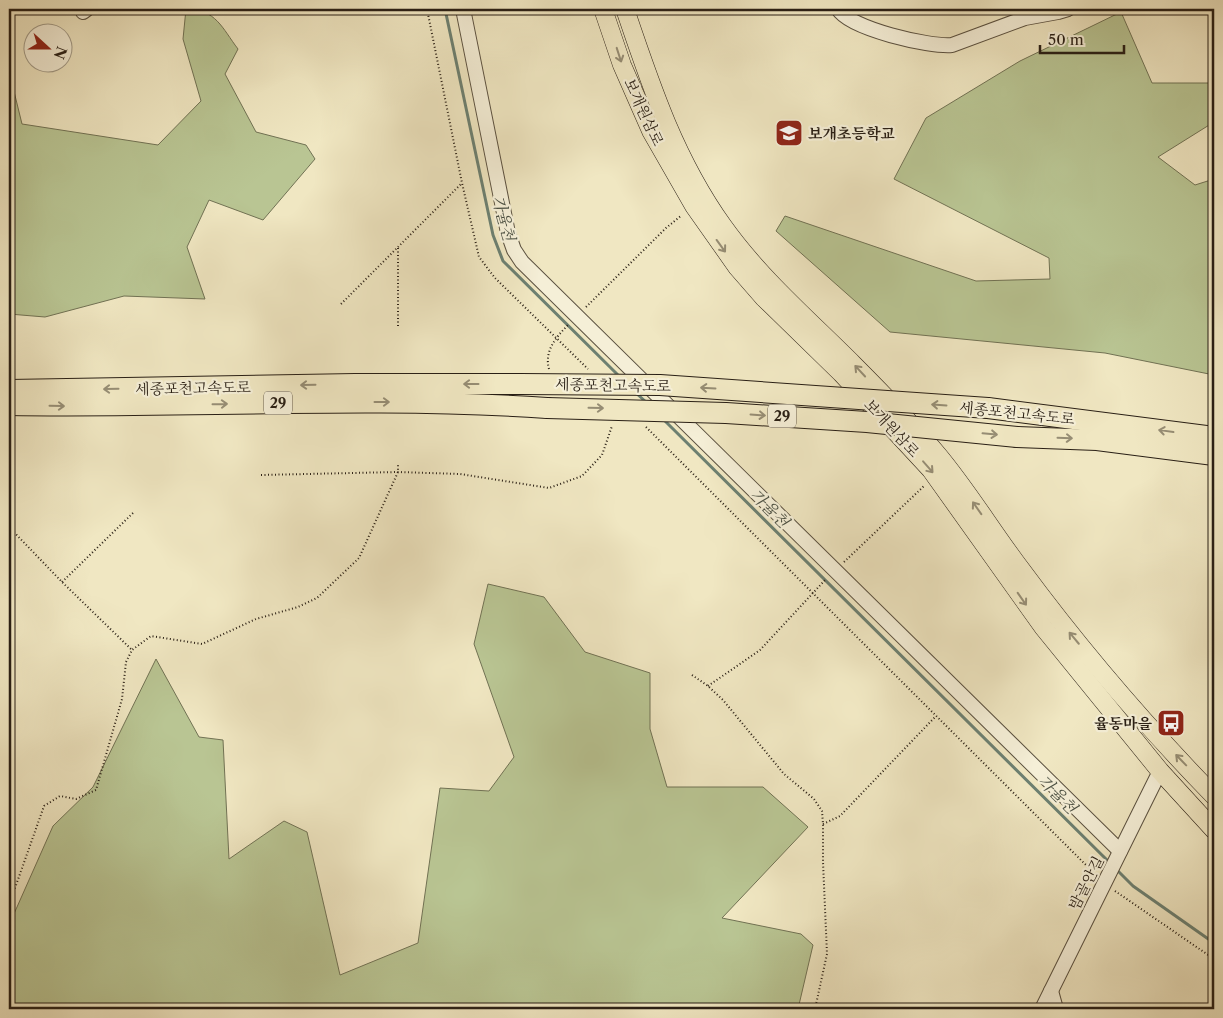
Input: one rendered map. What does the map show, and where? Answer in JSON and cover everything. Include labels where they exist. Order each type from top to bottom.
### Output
[{"type":"highway","name":"세종포천고속도로","points":[[9,390],[346,384],[660,385],[988,408],[1214,437]]},
{"type":"highway","name":"세종포천고속도로","points":[[9,405],[94,406],[394,402],[478,403],[547,408],[726,412],[867,422],[1017,437],[1097,440],[1214,455]]},
{"type":"main road","name":"보개원삼로","points":[[603,9],[622,65],[651,131],[694,206],[737,267],[764,298],[841,373],[935,476],[1043,627],[1160,771],[1214,830]]},
{"type":"main road","name":"보개원삼로","points":[[625,9],[664,120],[704,196],[723,226],[785,299],[854,365],[938,455],[1020,569],[1068,631],[1214,796]]},
{"type":"street","points":[[463,9],[508,233],[514,250],[522,262],[575,317],[1119,853]]},
{"type":"street","points":[[838,9],[851,20],[867,27],[927,44],[941,46],[952,45],[1024,18],[1068,9]]},
{"type":"street","name":"밤골안길","points":[[1042,1009],[1160,771]]},
{"type":"street","points":[[1051,991],[1056,1009]]},
{"type":"path","points":[[427,9],[462,183],[480,257],[495,278],[589,370]]},
{"type":"path","points":[[341,304],[462,183]]},
{"type":"path","points":[[556,374],[548,369],[548,353],[556,337],[666,228],[694,206]]},
{"type":"path","points":[[398,248],[398,326]]},
{"type":"path","points":[[261,475],[398,472],[460,474],[548,488],[582,476],[602,455],[612,426],[610,420]]},
{"type":"path","points":[[644,424],[936,716],[1106,879],[1214,959]]},
{"type":"path","points":[[9,905],[44,806],[60,796],[76,798],[96,790],[122,698],[126,662],[132,650],[152,636],[202,644],[256,619],[298,607],[317,598],[359,558],[398,472],[398,466]]},
{"type":"path","points":[[708,686],[760,650],[834,572],[935,476]]},
{"type":"path","points":[[62,582],[134,512]]},
{"type":"path","points":[[9,527],[132,650]]},
{"type":"path","points":[[692,676],[708,686],[723,700],[784,774],[814,799],[822,811],[827,954],[815,1009]]},
{"type":"path","points":[[823,824],[840,816],[936,716]]},
{"type":"green space","points":[[186,9],[205,12],[211,16],[222,27],[238,49],[225,74],[256,132],[306,145],[315,159],[263,220],[209,200],[187,247],[205,299],[124,296],[45,317],[9,314],[9,71],[22,124],[158,145],[201,101],[183,39]]},
{"type":"green space","points":[[1121,12],[1152,83],[1214,83],[1214,122],[1158,157],[1195,185],[1214,179],[1214,375],[1105,353],[890,332],[776,231],[785,216],[976,281],[1050,279],[1049,258],[894,179],[926,118],[1020,61]]},
{"type":"green space","points":[[488,584],[544,597],[585,652],[650,673],[650,729],[667,787],[763,787],[808,827],[722,918],[801,934],[813,945],[798,1009],[9,1009],[9,925],[53,826],[93,787],[156,659],[199,737],[223,740],[229,859],[284,821],[307,832],[340,975],[418,943],[440,788],[489,791],[514,757],[474,644]]},
{"type":"waterway","name":"가율천","points":[[445,9],[493,235],[503,261],[621,378]]},
{"type":"waterway","name":"가율천","points":[[636,393],[646,402]]},
{"type":"waterway","name":"가율천","points":[[663,419],[1111,864]]},
{"type":"waterway","name":"가율천","points":[[1115,868],[1133,886],[1214,943]]},
{"type":"place","name":"보개초등학교","points":[[789,133]]},
{"type":"place","name":"율동마을","points":[[1171,723]]}]
